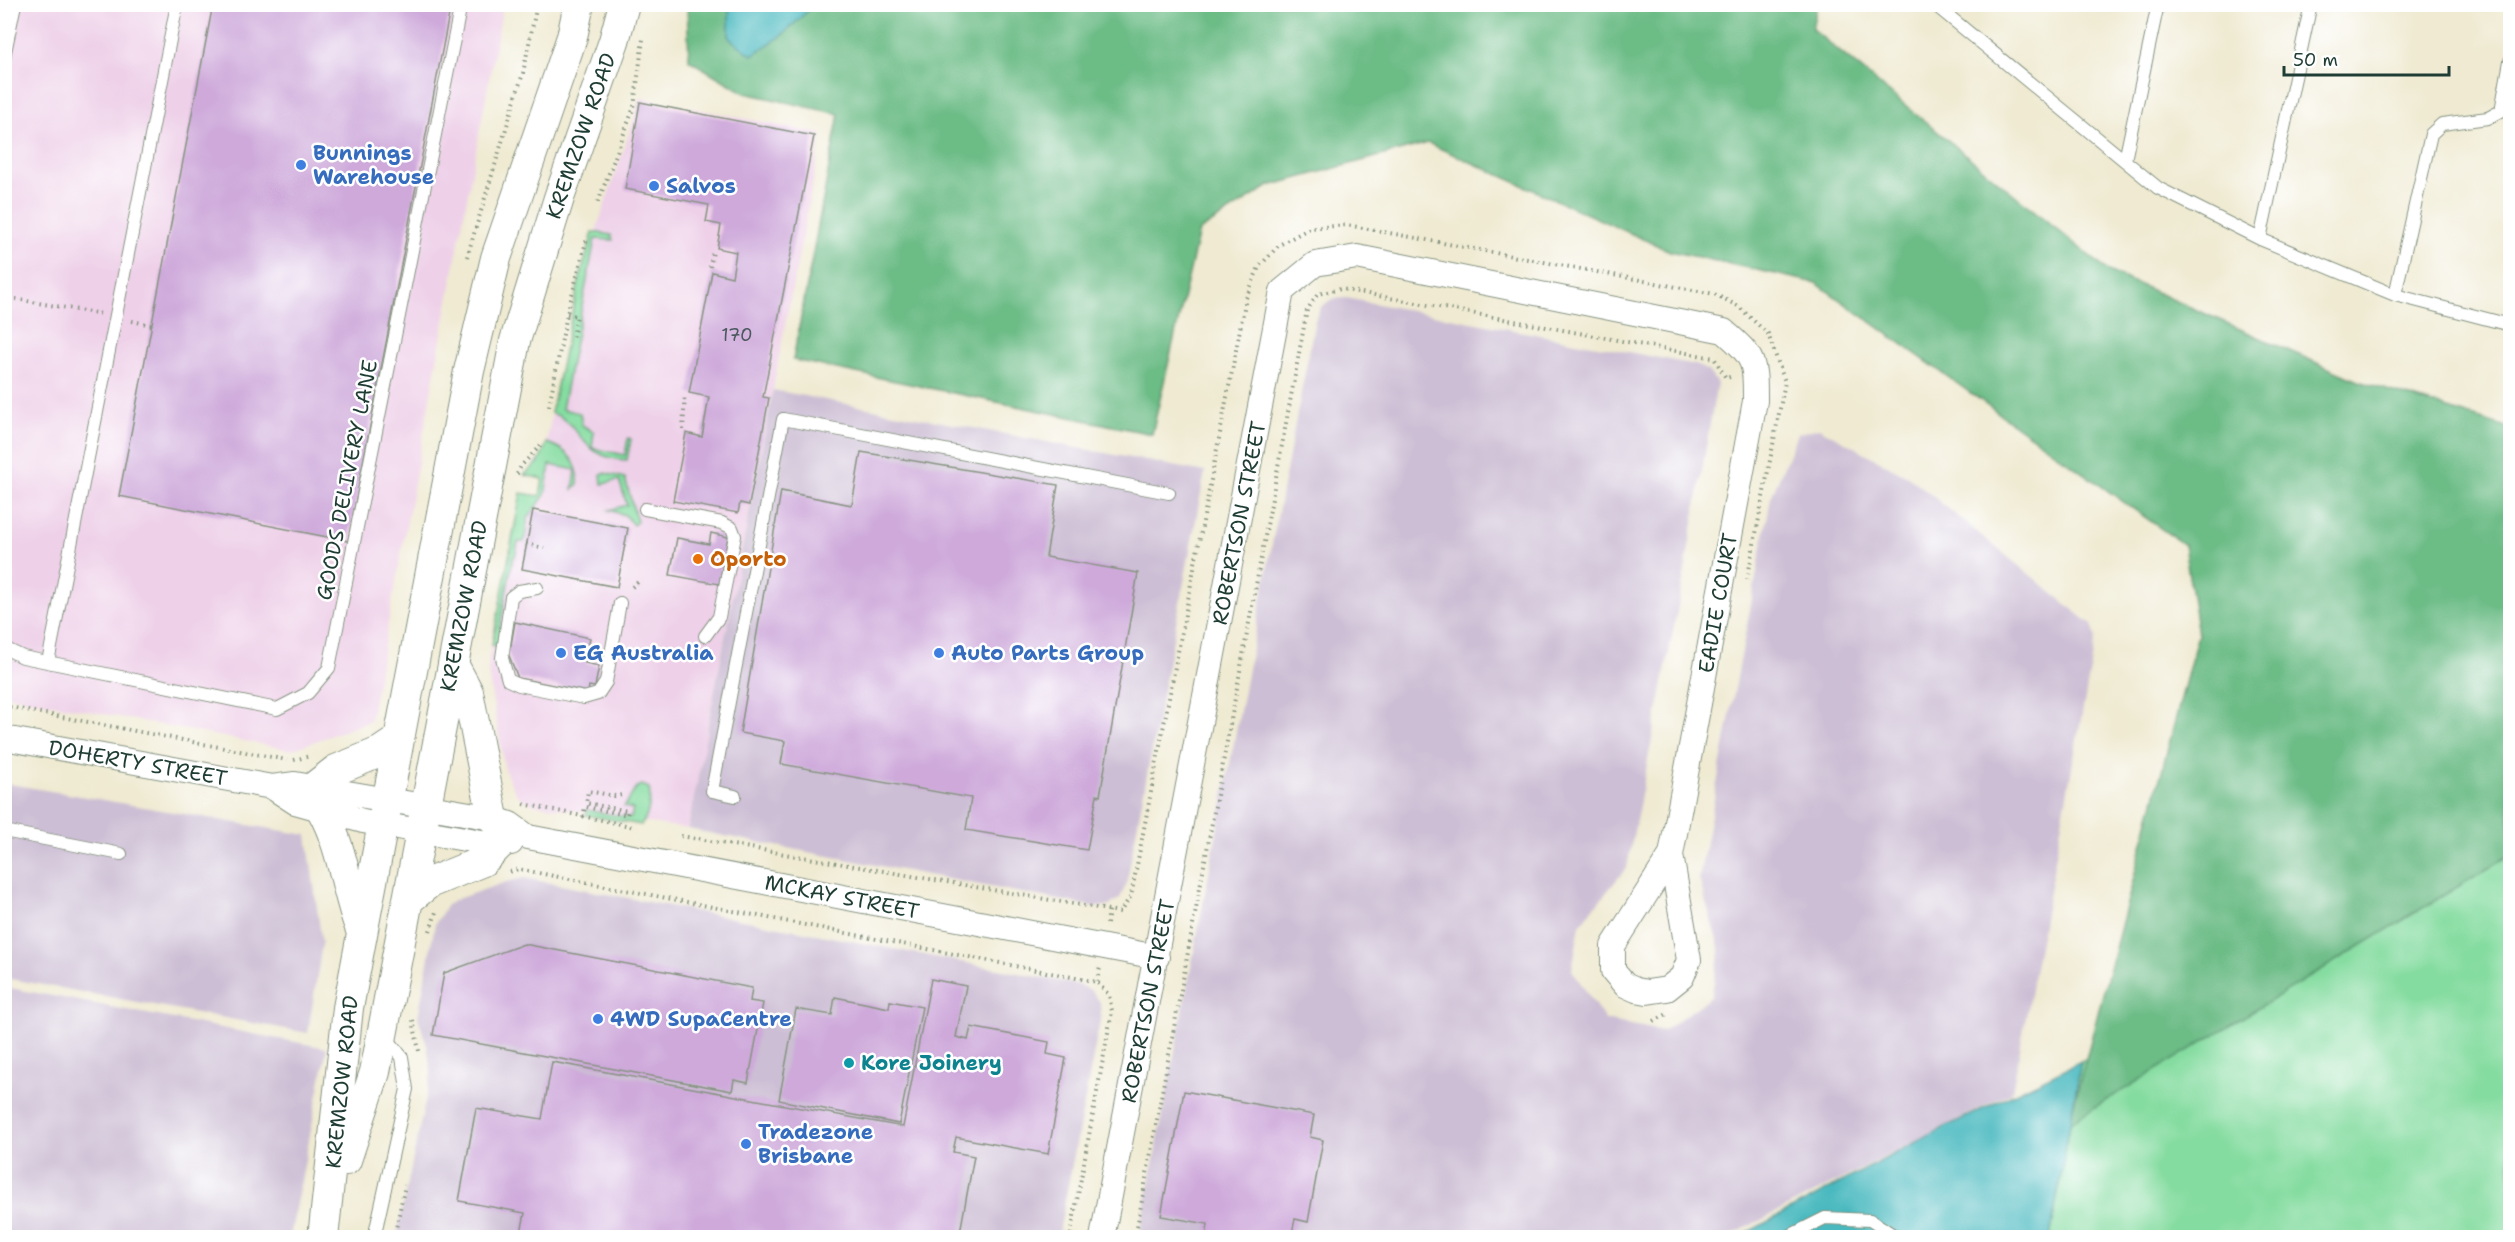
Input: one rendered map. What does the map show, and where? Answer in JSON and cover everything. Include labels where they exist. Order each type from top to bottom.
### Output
[{"type":"street","name":"KREMZOW ROAD","points":[[325,1226],[348,1008],[469,371],[496,258],[572,37],[579,4]]},
{"type":"street","name":"KREMZOW ROAD","points":[[325,1226],[375,1072],[515,341],[559,198],[624,4]]},
{"type":"street","name":"ROBERTSON STREET","points":[[1102,1238],[1282,291],[1315,264],[1357,257],[1724,331],[1748,351]]},
{"type":"street","name":"EADIE COURT","points":[[1671,855],[1613,946],[1613,971],[1625,985],[1636,990],[1647,992],[1667,989],[1683,977],[1689,960],[1671,855],[1755,401],[1755,368],[1748,351]]},
{"type":"street","points":[[408,900],[429,883],[483,861],[496,831],[468,692],[453,664]]},
{"type":"street","points":[[362,933],[352,905],[339,846],[318,799],[336,770],[380,752],[398,740]]},
{"type":"street","name":"DOHERTY STREET","points":[[5,741],[272,787],[294,802],[318,799],[385,813]]},
{"type":"street","name":"MCKAY STREET","points":[[385,813],[496,831],[510,824],[528,837],[1157,957]]},
{"type":"lane","points":[[4,57],[15,4]]},
{"type":"lane","points":[[48,662],[177,4]]},
{"type":"lane","name":"GOODS DELIVERY LANE","points":[[4,648],[23,657],[277,709],[308,693],[329,668],[461,4]]},
{"type":"lane","points":[[1934,4],[2158,188],[2260,239],[2396,295],[2511,325]]},
{"type":"lane","points":[[2125,160],[2158,4]]},
{"type":"lane","points":[[2260,239],[2311,4]]},
{"type":"lane","points":[[2396,295],[2432,134],[2442,124],[2488,118],[2501,111],[2511,61]]},
{"type":"lane","points":[[735,796],[712,791],[783,419],[1169,493]]},
{"type":"lane","points":[[645,509],[722,523],[732,528],[735,536],[719,617],[705,636]]},
{"type":"lane","points":[[537,588],[519,591],[511,597],[502,658],[505,674],[513,683],[584,698],[598,694],[606,682],[620,603]]},
{"type":"lane","points":[[4,831],[121,854]]},
{"type":"lane","points":[[374,1238],[407,1089],[402,1057],[382,1033]]},
{"type":"lane","points":[[1785,1238],[1825,1218],[1870,1220],[1898,1238]]},
{"type":"path","points":[[598,202],[634,107],[644,32]]},
{"type":"path","points":[[681,836],[1120,912],[1131,896],[1246,298],[1259,267],[1279,246],[1310,228],[1347,225],[1714,294],[1738,306],[1768,334],[1785,382],[1745,592]]},
{"type":"path","points":[[549,405],[567,314],[587,238]]},
{"type":"path","points":[[710,267],[713,250]]},
{"type":"path","points":[[1135,1238],[1307,310],[1318,294],[1341,289],[1714,358],[1726,378],[1733,376]]},
{"type":"path","points":[[4,297],[152,325]]},
{"type":"path","points":[[567,314],[577,316],[573,338],[575,339]]},
{"type":"path","points":[[683,430],[685,395]]},
{"type":"path","points":[[526,544],[544,548]]},
{"type":"path","points":[[632,587],[638,582]]},
{"type":"path","points":[[583,817],[585,807],[627,815],[628,811],[586,803],[588,791],[622,795]]},
{"type":"path","points":[[508,873],[518,869],[1097,982],[1108,995],[1112,1011],[1070,1238]]},
{"type":"path","points":[[428,940],[439,902]]},
{"type":"path","points":[[1107,923],[1109,910]]},
{"type":"path","points":[[1097,982],[1098,974]]},
{"type":"path","points":[[1654,1021],[1673,1011]]},
{"type":"path","points":[[414,1012],[413,1020],[421,1062]]},
{"type":"shaded area","points":[[4,5],[503,5],[370,721],[291,750],[5,695]]},
{"type":"shaded area","points":[[641,98],[822,134],[688,829],[532,804],[523,800],[516,794],[505,771],[488,673],[521,493],[540,496],[543,482],[543,479],[524,475],[544,453],[579,281]]},
{"type":"shaded area","points":[[1346,298],[1696,365],[1708,371],[1717,383],[1686,565],[1627,867],[1580,925],[1572,970],[1605,1020],[1663,1031],[1711,997],[1720,951],[1699,879],[1771,498],[1797,434],[1819,428],[1909,477],[2092,625],[2096,638],[2012,1092],[1728,1237],[1139,1238],[1315,320],[1321,307],[1332,299]]},
{"type":"shaded area","points":[[773,390],[1205,472],[1126,885],[1120,898],[1109,906],[1095,907],[688,829]]},
{"type":"shaded area","points":[[4,783],[307,835],[322,944],[308,1033],[5,978]]},
{"type":"shaded area","points":[[524,878],[1080,985],[1092,991],[1100,1002],[1101,1016],[1058,1237],[396,1238],[431,1074],[427,1045],[418,1017],[435,924],[447,905],[457,899]]},
{"type":"shaded area","points":[[5,987],[327,1048],[290,1237],[5,1237]]},
{"type":"green space","points":[[814,4],[1817,5],[1812,29],[2108,271],[2358,381],[2510,428],[2510,855],[2069,1123],[2198,634],[2184,545],[1816,283],[1670,251],[1428,143],[1269,186],[1199,231],[1152,434],[793,360],[839,114],[745,93],[689,60],[687,5],[729,5],[729,38],[780,37]]},
{"type":"green space","points":[[593,232],[611,235],[613,240],[595,239],[562,409],[580,413],[582,425],[594,432],[592,448],[625,455],[628,438],[631,439],[627,460],[611,458],[599,453],[590,447],[570,424],[551,413],[579,281]]},
{"type":"green space","points":[[547,443],[561,449],[571,458],[577,470],[578,484],[573,489],[576,470],[550,465],[545,495],[528,518],[524,542],[518,542],[515,557],[513,557],[500,626],[499,647],[492,645],[521,493],[540,496],[543,479],[524,475],[539,462]]},
{"type":"green space","points":[[601,474],[625,478],[637,522],[633,525],[625,515],[609,510],[627,505],[619,480],[602,484]]},
{"type":"green space","points":[[642,785],[649,788],[650,797],[648,812],[641,825],[586,815],[587,810],[631,818],[633,809],[624,807],[637,787]]},
{"type":"green space","points":[[2510,850],[2510,1237],[2050,1238],[2081,1061]]},
{"type":"water","points":[[729,4],[814,5],[780,37],[752,55],[729,38]]},
{"type":"water","points":[[2081,1061],[2050,1237],[1737,1238],[1935,1132]]},
{"type":"building","name":"Bunnings Warehouse","points":[[213,4],[451,4],[348,541],[119,496]]},
{"type":"building","points":[[640,102],[814,136],[763,397],[769,398],[749,505],[740,503],[738,513],[673,501],[686,433],[702,437],[709,397],[689,393],[712,272],[732,277],[736,252],[717,248],[721,225],[706,222],[709,205],[625,189]]},
{"type":"building","name":"Auto Parts Group","points":[[861,452],[1058,485],[1046,557],[1138,573],[1100,796],[1097,795],[1087,850],[966,830],[971,798],[781,764],[785,741],[740,733],[781,491],[852,505]]},
{"type":"building","points":[[533,510],[628,528],[617,587],[522,569]]},
{"type":"building","name":"Oporto","points":[[711,533],[728,537],[719,584],[670,575],[677,538],[709,544]]},
{"type":"building","points":[[515,622],[590,638],[585,663],[599,666],[595,687],[589,686],[588,692],[518,678],[504,643],[511,645]]},
{"type":"building","name":"4WD SupaCentre","points":[[524,944],[752,988],[750,1001],[763,1003],[748,1083],[734,1080],[732,1091],[433,1035],[444,973]]},
{"type":"building","name":"Tradezone Brisbane","points":[[931,979],[966,986],[956,1037],[968,1040],[971,1027],[1049,1042],[1047,1054],[1066,1058],[1048,1154],[956,1137],[953,1152],[974,1156],[959,1238],[520,1238],[525,1213],[459,1201],[476,1108],[542,1119],[552,1062],[903,1127]]},
{"type":"building","name":"Kore Joinery","points":[[835,997],[889,1008],[890,1001],[922,1007],[899,1124],[779,1100],[796,1009],[832,1015]]},
{"type":"building","points":[[1184,1091],[1314,1115],[1310,1137],[1323,1140],[1308,1222],[1295,1219],[1292,1233],[1313,1238],[1206,1238],[1208,1224],[1161,1216]]},
{"type":"place","name":"Bunnings Warehouse","points":[[301,165]]},
{"type":"place","name":"Salvos","points":[[654,186]]},
{"type":"place","name":"Oporto","points":[[698,559]]},
{"type":"place","name":"EG Australia","points":[[561,653]]},
{"type":"place","name":"Auto Parts Group","points":[[939,653]]},
{"type":"place","name":"4WD SupaCentre","points":[[598,1019]]},
{"type":"place","name":"Kore Joinery","points":[[849,1063]]},
{"type":"place","name":"Tradezone Brisbane","points":[[746,1144]]}]
